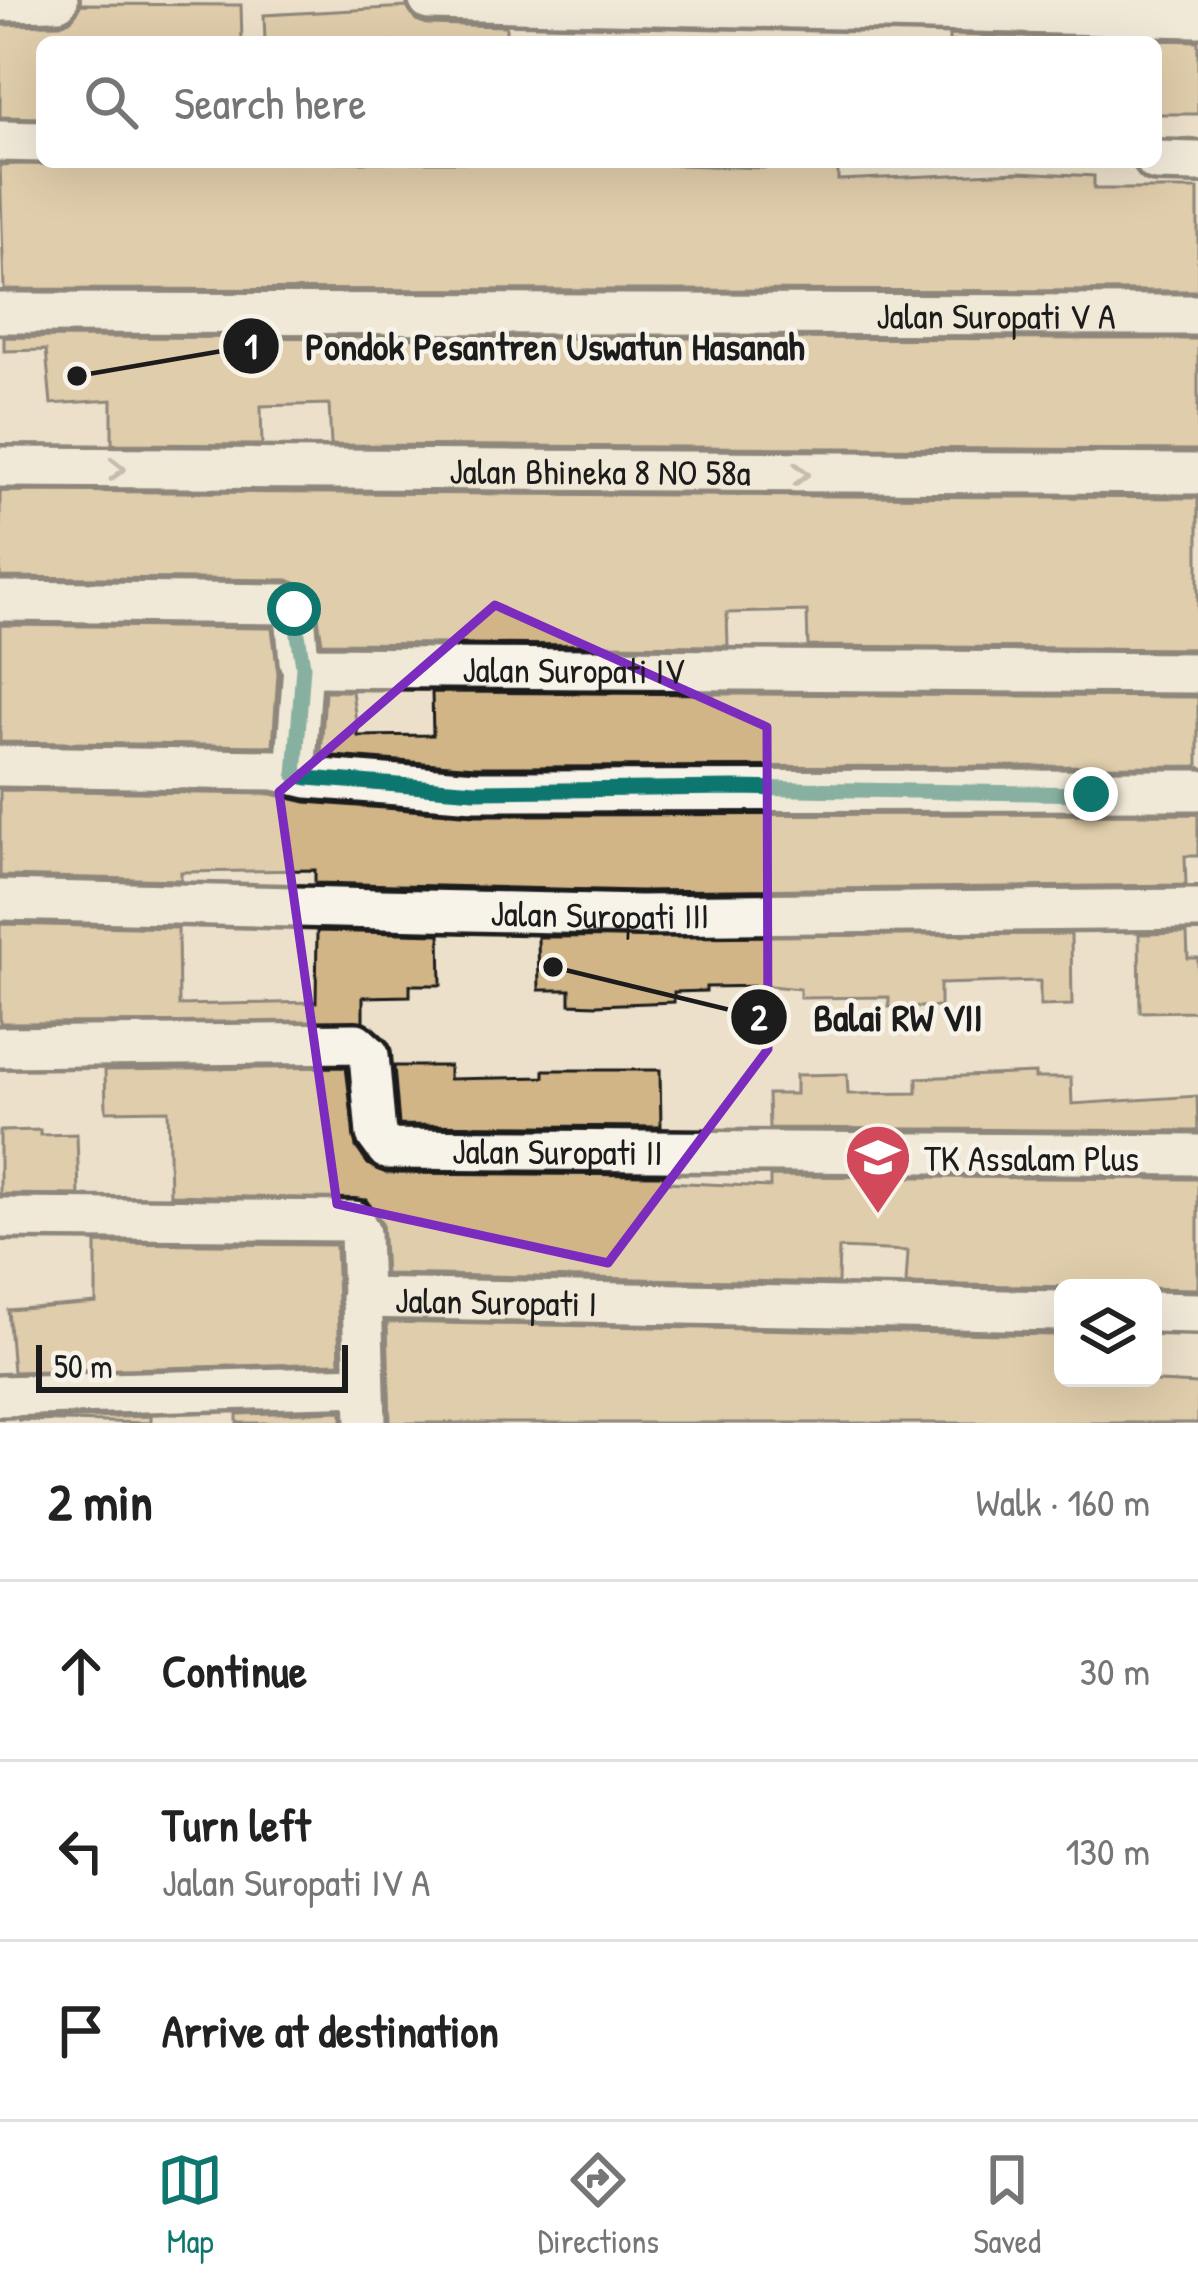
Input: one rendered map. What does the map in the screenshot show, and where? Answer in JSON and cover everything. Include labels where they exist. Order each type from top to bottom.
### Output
[{"type":"street","points":[[0,1],[58,0]]},
{"type":"street","points":[[429,0],[1198,17]]},
{"type":"street","points":[[0,141],[36,142]]},
{"type":"street","points":[[1162,160],[1198,162]]},
{"type":"street","name":"Jalan Suropati V A","points":[[0,313],[1198,316]]},
{"type":"street","name":"Jalan Bhineka 8 NO 58a","points":[[0,467],[1198,473]]},
{"type":"street","points":[[0,601],[288,604],[295,613],[303,666],[295,775]]},
{"type":"street","name":"Jalan Suropati IV","points":[[303,666],[1198,674]]},
{"type":"street","points":[[0,766],[150,765],[475,791],[1198,790]]},
{"type":"street","name":"Jalan Suropati III","points":[[0,900],[640,915],[1198,909]]},
{"type":"street","name":"Jalan Suropati II","points":[[0,1047],[356,1043],[369,1055],[376,1134],[387,1149],[1198,1155]]},
{"type":"street","name":"Jalan Suropati I","points":[[0,1218],[353,1221],[360,1233],[361,1298],[1054,1311]]},
{"type":"street","points":[[0,1396],[365,1404],[361,1298]]},
{"type":"street","points":[[1162,1312],[1198,1313]]},
{"type":"highlighted area","points":[[495,605],[767,727],[768,1049],[608,1263],[337,1204],[279,792]]},
{"type":"building","points":[[81,4],[241,5],[242,36],[36,36],[36,118],[0,117],[0,25],[71,20]]},
{"type":"building","points":[[407,7],[416,20],[427,24],[506,26],[506,36],[265,36],[264,15]]},
{"type":"building","points":[[1162,40],[1198,41],[1198,114],[1162,114]]},
{"type":"building","points":[[0,165],[838,168],[838,180],[1019,172],[1094,176],[1094,189],[1198,189],[1198,291],[4,289]]},
{"type":"building","points":[[4,337],[1198,339],[1198,450],[331,445],[329,404],[261,406],[262,445],[112,444],[112,400],[51,404],[46,350],[4,351]]},
{"type":"building","points":[[0,491],[1198,498],[1198,649],[808,646],[807,611],[727,613],[728,646],[322,643],[315,599],[289,580],[0,577]]},
{"type":"building","points":[[0,625],[272,628],[278,673],[273,746],[0,742]]},
{"type":"building","points":[[325,691],[352,691],[358,736],[433,735],[432,692],[1198,697],[1198,766],[476,767],[321,755]]},
{"type":"building","points":[[0,790],[272,794],[306,802],[475,815],[1198,814],[1198,856],[1185,856],[1186,885],[640,891],[315,883],[315,870],[181,872],[181,880],[0,876]]},
{"type":"building","points":[[0,924],[178,928],[179,1005],[316,1002],[317,931],[440,934],[441,985],[410,985],[410,996],[363,997],[363,1022],[0,1023]]},
{"type":"building","points":[[1187,933],[1188,958],[1198,958],[1198,1011],[1140,1012],[1139,934]]},
{"type":"building","points":[[1071,934],[1072,1005],[1040,1006],[1040,981],[940,984],[940,1007],[889,1007],[889,997],[800,998],[800,989],[770,986],[706,987],[706,991],[674,992],[674,1002],[596,1005],[570,1004],[570,990],[539,990],[538,937]]},
{"type":"building","points":[[394,1066],[449,1066],[449,1079],[544,1077],[544,1070],[660,1070],[661,1127],[399,1125]]},
{"type":"building","points":[[346,1067],[356,1147],[368,1164],[386,1173],[663,1175],[666,1182],[770,1187],[770,1176],[1198,1179],[1198,1289],[1162,1288],[1162,1279],[1054,1279],[1054,1287],[906,1284],[908,1251],[839,1248],[838,1283],[385,1274],[382,1223],[366,1200],[170,1195],[168,1110],[106,1111],[105,1070]]},
{"type":"building","points":[[1035,1073],[1035,1078],[1071,1078],[1072,1104],[1197,1096],[1198,1131],[769,1128],[768,1094],[796,1094],[796,1075],[847,1074],[848,1094],[917,1093],[917,1078]]},
{"type":"building","points":[[40,1130],[40,1135],[77,1134],[79,1195],[0,1194],[0,1131]]},
{"type":"building","points":[[96,1243],[336,1245],[340,1363],[13,1372],[8,1310],[96,1303]]},
{"type":"building","points":[[387,1322],[1054,1335],[1054,1387],[1198,1384],[1198,1423],[390,1423]]},
{"type":"building","points":[[342,1411],[342,1423],[237,1423],[237,1414]]},
{"type":"building","points":[[151,1416],[151,1423],[17,1420]]},
{"type":"place","name":"Pondok Pesantren Uswatun Hasanah","points":[[77,376]]},
{"type":"place","name":"Balai RW VII","points":[[553,967]]},
{"type":"place","name":"TK Assalam Plus","points":[[878,1216]]},
{"type":"route","points":[[294,609],[303,666],[295,775],[475,791],[736,788],[1091,794]]}]
